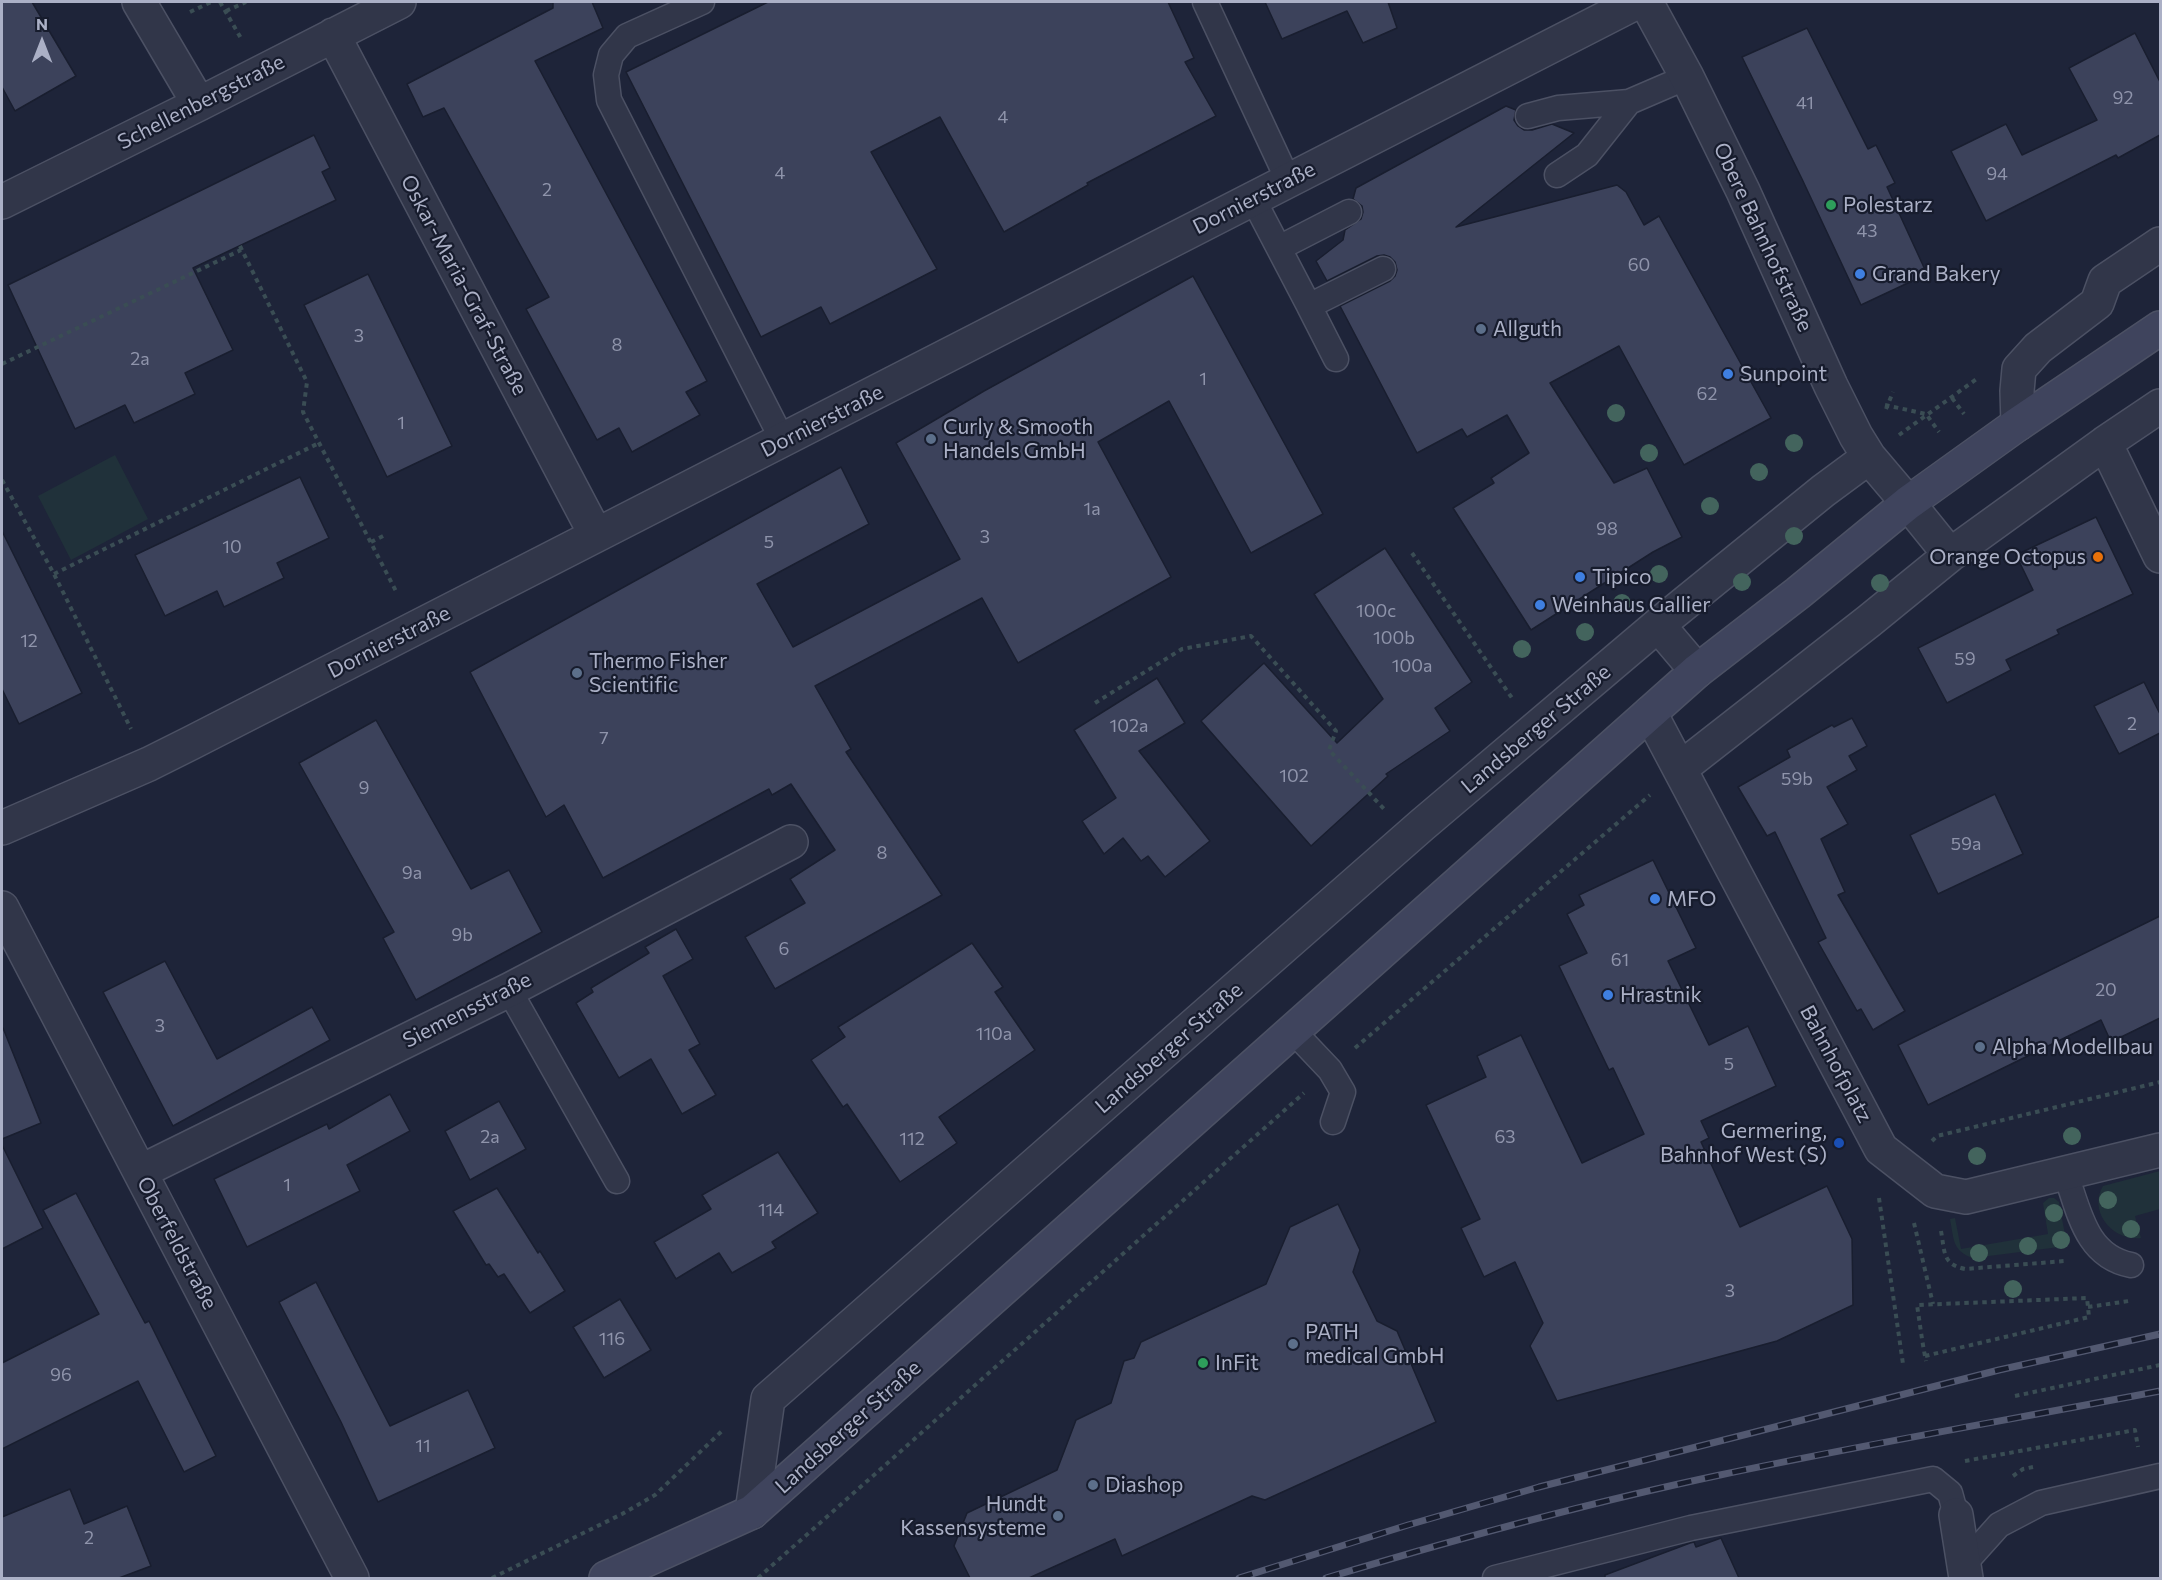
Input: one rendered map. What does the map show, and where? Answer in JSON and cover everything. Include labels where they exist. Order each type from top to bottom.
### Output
[{"type":"main road","name":"Landsberger Straße","points":[[606,1578],[753,1512],[1697,671],[1805,588],[1908,503],[2018,424],[2160,328]]},
{"type":"street","points":[[139,2],[198,104]]},
{"type":"street","name":"Schellenbergstraße","points":[[2,201],[399,2]]},
{"type":"street","name":"Dornierstraße","points":[[2,828],[149,764],[783,441],[1252,197],[1637,2]]},
{"type":"street","name":"Obere Bahnhofstraße","points":[[1646,2],[1687,77],[1743,191],[1831,386],[1869,458],[1950,555]]},
{"type":"street","name":"Oskar-Maria-Graf-Straße","points":[[333,34],[596,535]]},
{"type":"street","points":[[2018,424],[2019,369],[2038,348],[2097,303],[2105,280],[2160,244]]},
{"type":"street","points":[[1681,768],[1950,555],[2160,406]]},
{"type":"street","points":[[2105,443],[2160,556]]},
{"type":"street","name":"Landsberger Straße","points":[[753,1512],[768,1399],[1410,836],[1659,625],[1823,491],[1869,458]]},
{"type":"street","points":[[1659,625],[1697,671]]},
{"type":"street","name":"Bahnhofplatz","points":[[1650,713],[1881,1149],[1935,1191],[1966,1197],[2160,1150]]},
{"type":"street","name":"Siemensstraße","points":[[140,1172],[508,990],[791,842]]},
{"type":"street","name":"Oberfeldstraße","points":[[2,909],[352,1578]]},
{"type":"street","points":[[1956,1515],[1965,1571]]},
{"type":"lane","points":[[702,2],[627,36],[611,55],[606,75],[609,100],[783,441]]},
{"type":"lane","points":[[1205,2],[1288,180]]},
{"type":"lane","points":[[1528,116],[1558,108],[1629,102],[1687,77]]},
{"type":"lane","points":[[1557,175],[1587,155],[1629,102]]},
{"type":"lane","points":[[1252,197],[1336,359]]},
{"type":"lane","points":[[1279,248],[1349,212]]},
{"type":"lane","points":[[1309,306],[1383,269]]},
{"type":"lane","points":[[508,990],[617,1181]]},
{"type":"lane","points":[[1293,1030],[1330,1070],[1343,1092],[1333,1122]]},
{"type":"lane","points":[[2065,1172],[2088,1236],[2101,1252],[2131,1264]]},
{"type":"lane","points":[[1965,1571],[1999,1525],[2041,1503],[2160,1476]]},
{"type":"lane","points":[[1495,1578],[1690,1528],[1933,1479],[1950,1493],[1956,1515]]},
{"type":"path","points":[[226,11],[246,2]]},
{"type":"path","points":[[2,364],[240,248],[307,382],[303,412],[416,629]]},
{"type":"path","points":[[54,574],[319,443]]},
{"type":"path","points":[[2,480],[54,574],[149,764]]},
{"type":"path","points":[[371,542],[387,534]]},
{"type":"path","points":[[1412,553],[1535,730]]},
{"type":"path","points":[[1095,704],[1182,649],[1251,636],[1336,731],[1329,750],[1410,836]]},
{"type":"path","points":[[758,1578],[1330,1070],[1681,768]]},
{"type":"path","points":[[1905,1168],[1937,1136],[2160,1082]]},
{"type":"path","points":[[1890,1200],[1879,1196],[1903,1364]]},
{"type":"path","points":[[1912,1215],[1933,1304]]},
{"type":"path","points":[[1939,1220],[1946,1260],[1954,1267],[1965,1269],[2066,1261]]},
{"type":"path","points":[[2087,1298],[2088,1307],[2089,1317],[1925,1359],[1917,1305],[2087,1298]]},
{"type":"path","points":[[2088,1307],[2129,1301]]},
{"type":"path","points":[[2015,1396],[2160,1365]]},
{"type":"path","points":[[492,1578],[622,1514],[655,1495],[737,1416],[768,1399]]},
{"type":"path","points":[[1961,1461],[2135,1430],[2138,1447],[2126,1449]]},
{"type":"path","points":[[2006,1481],[2023,1469],[2035,1467]]},
{"type":"shaded area","points":[[115,455],[148,519],[71,560],[38,496]]},
{"type":"shaded area","points":[[2160,1171],[2160,1209],[2135,1216],[2141,1238],[2130,1238],[2112,1229],[2101,1214],[2099,1205],[2099,1196],[2103,1186]]},
{"type":"shaded area","points":[[2049,1198],[2054,1198],[2059,1202],[2067,1246],[1973,1258],[1961,1252],[1955,1243],[1950,1219],[1955,1218],[1961,1249],[2048,1234],[2043,1203]]},
{"type":"building","points":[[2,2],[32,2],[76,76],[15,111],[2,87]]},
{"type":"building","points":[[553,2],[592,2],[603,28],[535,61],[707,381],[686,392],[700,415],[632,452],[619,428],[597,440],[526,309],[549,297],[444,108],[423,117],[407,84],[553,8]]},
{"type":"building","points":[[768,2],[1168,2],[1194,58],[1185,62],[1216,116],[1087,183],[1088,185],[1004,232],[940,117],[871,152],[937,269],[830,324],[821,307],[761,337],[626,72]]},
{"type":"building","points":[[1265,2],[1388,2],[1397,28],[1363,43],[1347,11],[1282,39]]},
{"type":"building","points":[[1807,28],[1868,149],[1876,145],[1895,183],[1887,187],[1927,274],[1861,305],[1742,57]]},
{"type":"building","points":[[2135,33],[2160,82],[2160,135],[2118,158],[2116,155],[1986,221],[1951,151],[2006,124],[2022,155],[2097,120],[2069,68]]},
{"type":"building","points":[[1506,106],[1516,110],[1514,120],[1524,130],[1552,124],[1574,133],[1456,227],[1617,185],[1626,192],[1644,225],[1659,216],[1771,418],[1684,465],[1619,346],[1550,383],[1614,483],[1647,468],[1682,537],[1653,552],[1531,630],[1453,508],[1494,483],[1491,478],[1529,453],[1507,415],[1467,437],[1462,429],[1417,453],[1340,306],[1390,281],[1397,270],[1395,262],[1384,255],[1377,256],[1327,281],[1316,261],[1343,240],[1345,230],[1361,219],[1362,206],[1353,199],[1356,188]]},
{"type":"building","points":[[314,135],[330,168],[322,172],[336,200],[193,268],[233,350],[185,373],[195,394],[134,423],[125,405],[75,429],[8,285]]},
{"type":"building","points":[[368,274],[452,446],[387,477],[304,305]]},
{"type":"building","points":[[1193,276],[1323,514],[1251,553],[1169,401],[1098,442],[1171,577],[1018,663],[982,598],[815,686],[851,749],[846,752],[942,895],[775,989],[745,937],[805,903],[790,879],[835,850],[791,784],[772,795],[769,789],[603,878],[564,805],[546,817],[470,672],[841,467],[869,524],[757,584],[793,647],[960,559],[896,443],[984,391]]},
{"type":"building","points":[[300,477],[329,538],[277,563],[284,578],[224,607],[217,591],[165,616],[135,555]]},
{"type":"building","points":[[2096,517],[2133,594],[2057,630],[2059,634],[2006,660],[2011,670],[1947,703],[1918,648],[2033,590],[2016,555]]},
{"type":"building","points":[[2,531],[82,693],[19,724],[2,689]]},
{"type":"building","points":[[1385,548],[1472,682],[1435,708],[1450,731],[1386,774],[1388,776],[1311,846],[1201,721],[1264,663],[1337,743],[1383,699],[1314,594]]},
{"type":"building","points":[[1157,678],[1185,723],[1139,751],[1210,841],[1165,877],[1148,856],[1141,861],[1123,838],[1104,854],[1082,821],[1116,798],[1074,730]]},
{"type":"building","points":[[2144,682],[2160,714],[2160,733],[2119,754],[2094,706]]},
{"type":"building","points":[[1852,718],[1867,746],[1849,756],[1857,770],[1827,787],[1848,824],[1821,839],[1845,892],[1838,895],[1905,1011],[1873,1030],[1861,1009],[1857,1011],[1818,942],[1826,938],[1775,832],[1767,836],[1738,787],[1790,757],[1787,750],[1832,725],[1834,727]]},
{"type":"building","points":[[376,720],[471,889],[509,870],[542,932],[416,1000],[383,938],[394,932],[299,763]]},
{"type":"building","points":[[1995,794],[2023,854],[1938,894],[1910,835]]},
{"type":"building","points":[[1653,860],[1696,948],[1668,961],[1709,1045],[1748,1026],[1776,1086],[1701,1121],[1709,1138],[1701,1142],[1740,1227],[1827,1186],[1852,1239],[1853,1305],[1777,1341],[1557,1401],[1530,1346],[1543,1323],[1515,1262],[1484,1277],[1461,1228],[1480,1219],[1426,1105],[1486,1077],[1477,1056],[1521,1035],[1582,1163],[1644,1134],[1613,1068],[1609,1070],[1559,966],[1587,953],[1567,914],[1584,905],[1579,895]]},
{"type":"building","points":[[2160,916],[2160,1018],[2111,1042],[2101,1020],[1928,1105],[1898,1045]]},
{"type":"building","points":[[676,929],[693,959],[663,976],[700,1044],[689,1050],[716,1095],[682,1114],[651,1059],[619,1078],[576,1003],[593,992],[591,988],[649,953],[645,947]]},
{"type":"building","points":[[972,943],[1003,987],[995,992],[1035,1050],[939,1117],[957,1143],[900,1182],[847,1104],[843,1107],[811,1060],[845,1037],[838,1027]]},
{"type":"building","points":[[165,961],[217,1059],[312,1007],[330,1040],[173,1126],[103,992]]},
{"type":"building","points":[[2,1028],[41,1123],[2,1139]]},
{"type":"building","points":[[390,1094],[410,1131],[347,1165],[360,1191],[247,1247],[214,1179],[327,1124],[329,1129]]},
{"type":"building","points":[[499,1101],[526,1149],[470,1180],[445,1131]]},
{"type":"building","points":[[2,1145],[43,1228],[2,1249]]},
{"type":"building","points":[[778,1152],[818,1213],[772,1242],[776,1248],[732,1273],[719,1253],[676,1279],[654,1242],[711,1209],[702,1195]]},
{"type":"building","points":[[497,1188],[565,1291],[530,1313],[504,1274],[498,1277],[489,1264],[486,1265],[453,1211]]},
{"type":"building","points":[[76,1193],[145,1323],[149,1321],[216,1456],[184,1472],[138,1381],[2,1449],[2,1363],[99,1314],[43,1210]]},
{"type":"building","points":[[1338,1204],[1360,1250],[1353,1272],[1377,1321],[1397,1331],[1436,1422],[1265,1500],[1252,1496],[1122,1556],[1115,1539],[1029,1578],[970,1578],[954,1546],[967,1513],[1057,1470],[1076,1420],[1111,1403],[1124,1361],[1134,1358],[1141,1342],[1266,1284],[1290,1227]]},
{"type":"building","points":[[316,1282],[390,1426],[468,1390],[495,1448],[378,1502],[341,1422],[279,1302]]},
{"type":"building","points":[[620,1299],[651,1350],[604,1378],[573,1327]]},
{"type":"building","points":[[70,1489],[84,1524],[127,1506],[151,1566],[119,1578],[2,1578],[2,1517]]},
{"type":"building","points":[[1721,1538],[1739,1578],[1605,1578],[1605,1575],[1690,1543],[1694,1542],[1696,1547]]},
{"type":"railway","points":[[1239,1578],[1539,1487],[1999,1370],[2160,1334]]},
{"type":"railway","points":[[1326,1578],[1522,1522],[1670,1486],[1830,1453],[2160,1391]]},
{"type":"place","name":"Polestarz","points":[[1831,205]]},
{"type":"place","name":"Grand Bakery","points":[[1860,274]]},
{"type":"place","name":"Allguth","points":[[1481,329]]},
{"type":"place","name":"Sunpoint","points":[[1728,374]]},
{"type":"place","name":"Curly & Smooth Handels GmbH","points":[[931,439]]},
{"type":"place","name":"Orange Octopus","points":[[2098,557]]},
{"type":"place","name":"Tipico","points":[[1580,577]]},
{"type":"place","name":"Weinhaus Gallier","points":[[1540,605]]},
{"type":"place","name":"Thermo Fisher Scientific","points":[[577,673]]},
{"type":"place","name":"MFO","points":[[1655,899]]},
{"type":"place","name":"Hrastnik","points":[[1608,995]]},
{"type":"place","name":"Alpha Modellbau","points":[[1980,1047]]},
{"type":"place","name":"Germering, Bahnhof West (S)","points":[[1839,1143]]},
{"type":"place","name":"PATH medical GmbH","points":[[1293,1344]]},
{"type":"place","name":"InFit","points":[[1203,1363]]},
{"type":"place","name":"Diashop","points":[[1093,1485]]},
{"type":"place","name":"Hundt Kassensysteme","points":[[1058,1516]]}]
